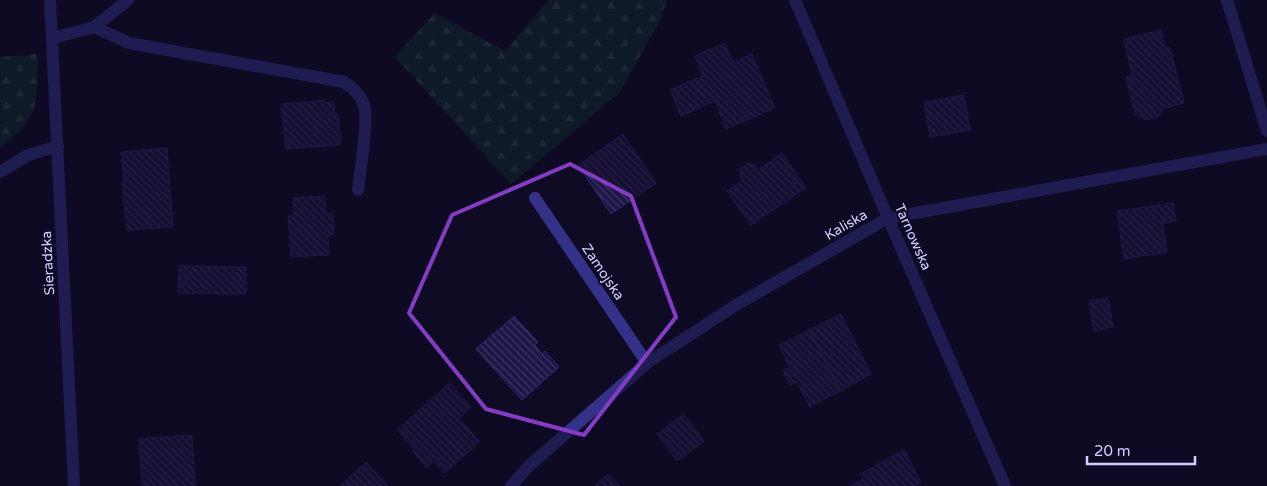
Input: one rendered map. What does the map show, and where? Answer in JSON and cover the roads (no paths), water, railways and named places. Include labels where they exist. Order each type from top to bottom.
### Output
[{"type":"street","name":"Sieradzka","points":[[50,0],[74,486]]},
{"type":"street","points":[[53,38],[94,26],[128,0]]},
{"type":"street","name":"Tarnowska","points":[[795,0],[1005,486]]},
{"type":"street","points":[[1227,0],[1267,131]]},
{"type":"street","points":[[94,26],[129,43],[344,82],[357,92],[364,106],[365,119],[358,190]]},
{"type":"street","points":[[0,172],[28,155],[58,146]]},
{"type":"street","name":"Kaliska","points":[[511,486],[529,466],[647,363],[736,305],[888,218],[1267,149]]},
{"type":"street","name":"Zamojska","points":[[535,198],[647,363]]}]
